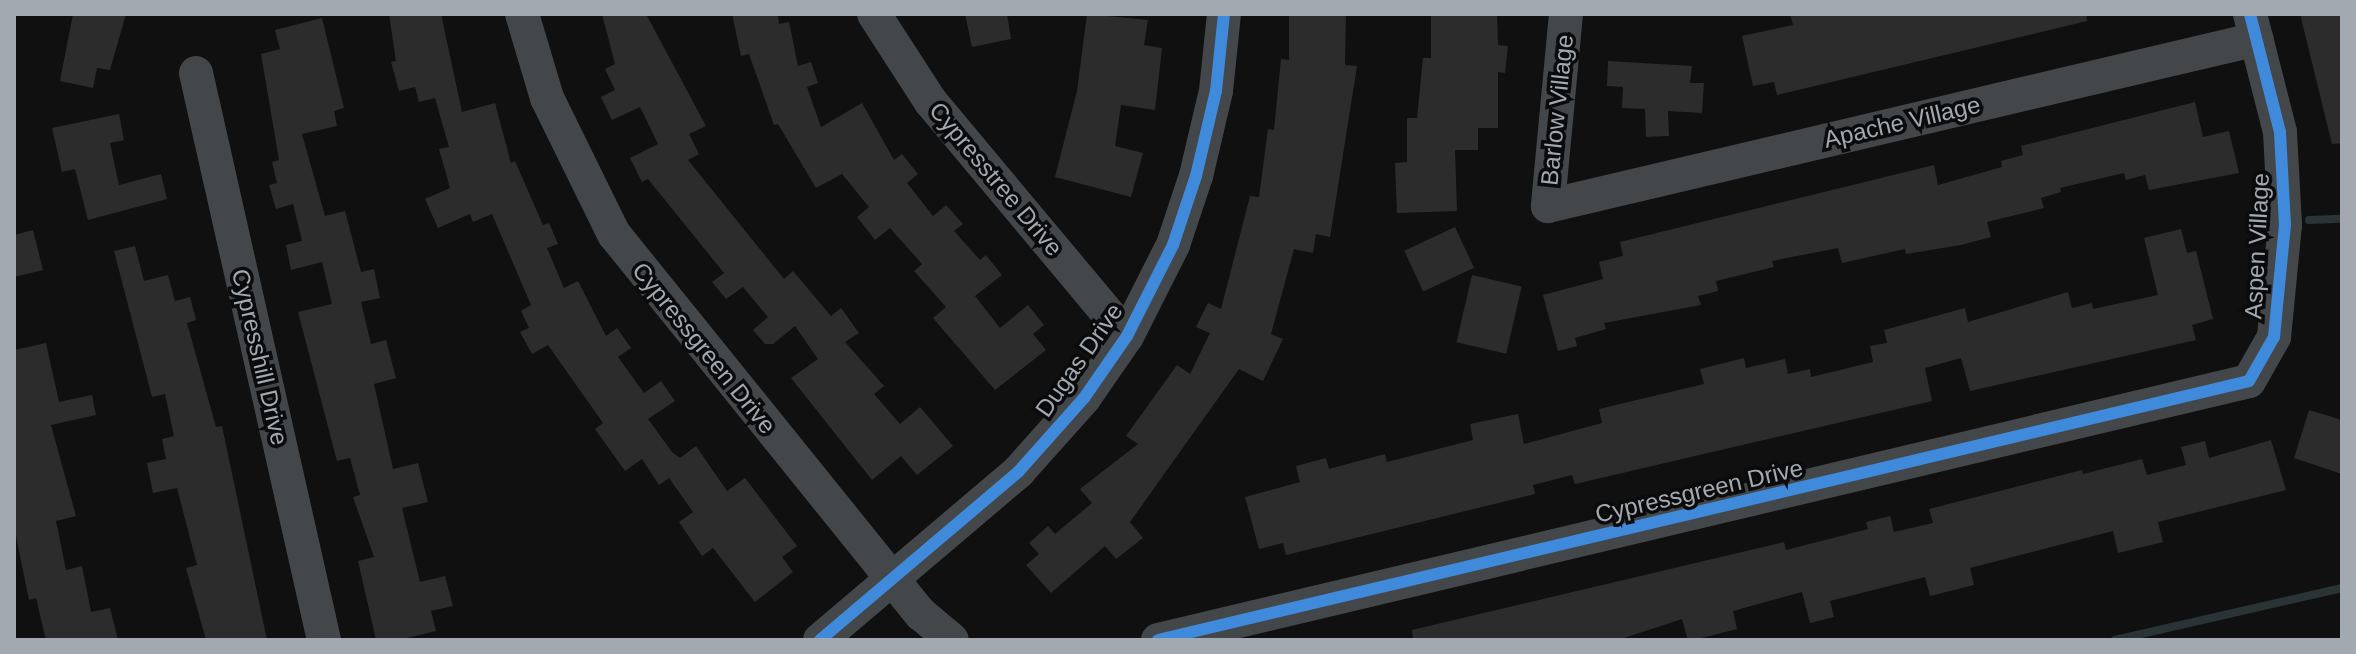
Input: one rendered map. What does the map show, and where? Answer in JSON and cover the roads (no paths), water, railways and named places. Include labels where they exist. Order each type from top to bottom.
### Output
[{"type":"street","name":"Cypressgreen Drive","points":[[522,14],[547,98],[614,234],[890,577],[952,640]]},
{"type":"street","name":"Cypresstree Drive","points":[[874,14],[931,102],[1127,336]]},
{"type":"street","name":"Dugas Drive","points":[[820,640],[890,577],[975,512],[1042,448],[1127,336],[1173,245],[1196,176],[1216,91],[1224,14]]},
{"type":"street","name":"Barlow Village","points":[[1548,206],[1566,14]]},
{"type":"street","name":"Apache Village","points":[[1548,206],[2253,27]]},
{"type":"street","name":"Aspen Village","points":[[2249,381],[2274,337],[2285,225],[2280,132],[2253,27]]},
{"type":"street","name":"Cypresshill Drive","points":[[196,73],[324,640]]},
{"type":"street","name":"Cypressgreen Drive","points":[[1158,640],[2249,381]]},
{"type":"waterway","points":[[2309,220],[2342,219]]},
{"type":"waterway","points":[[2115,640],[2342,588]]}]
